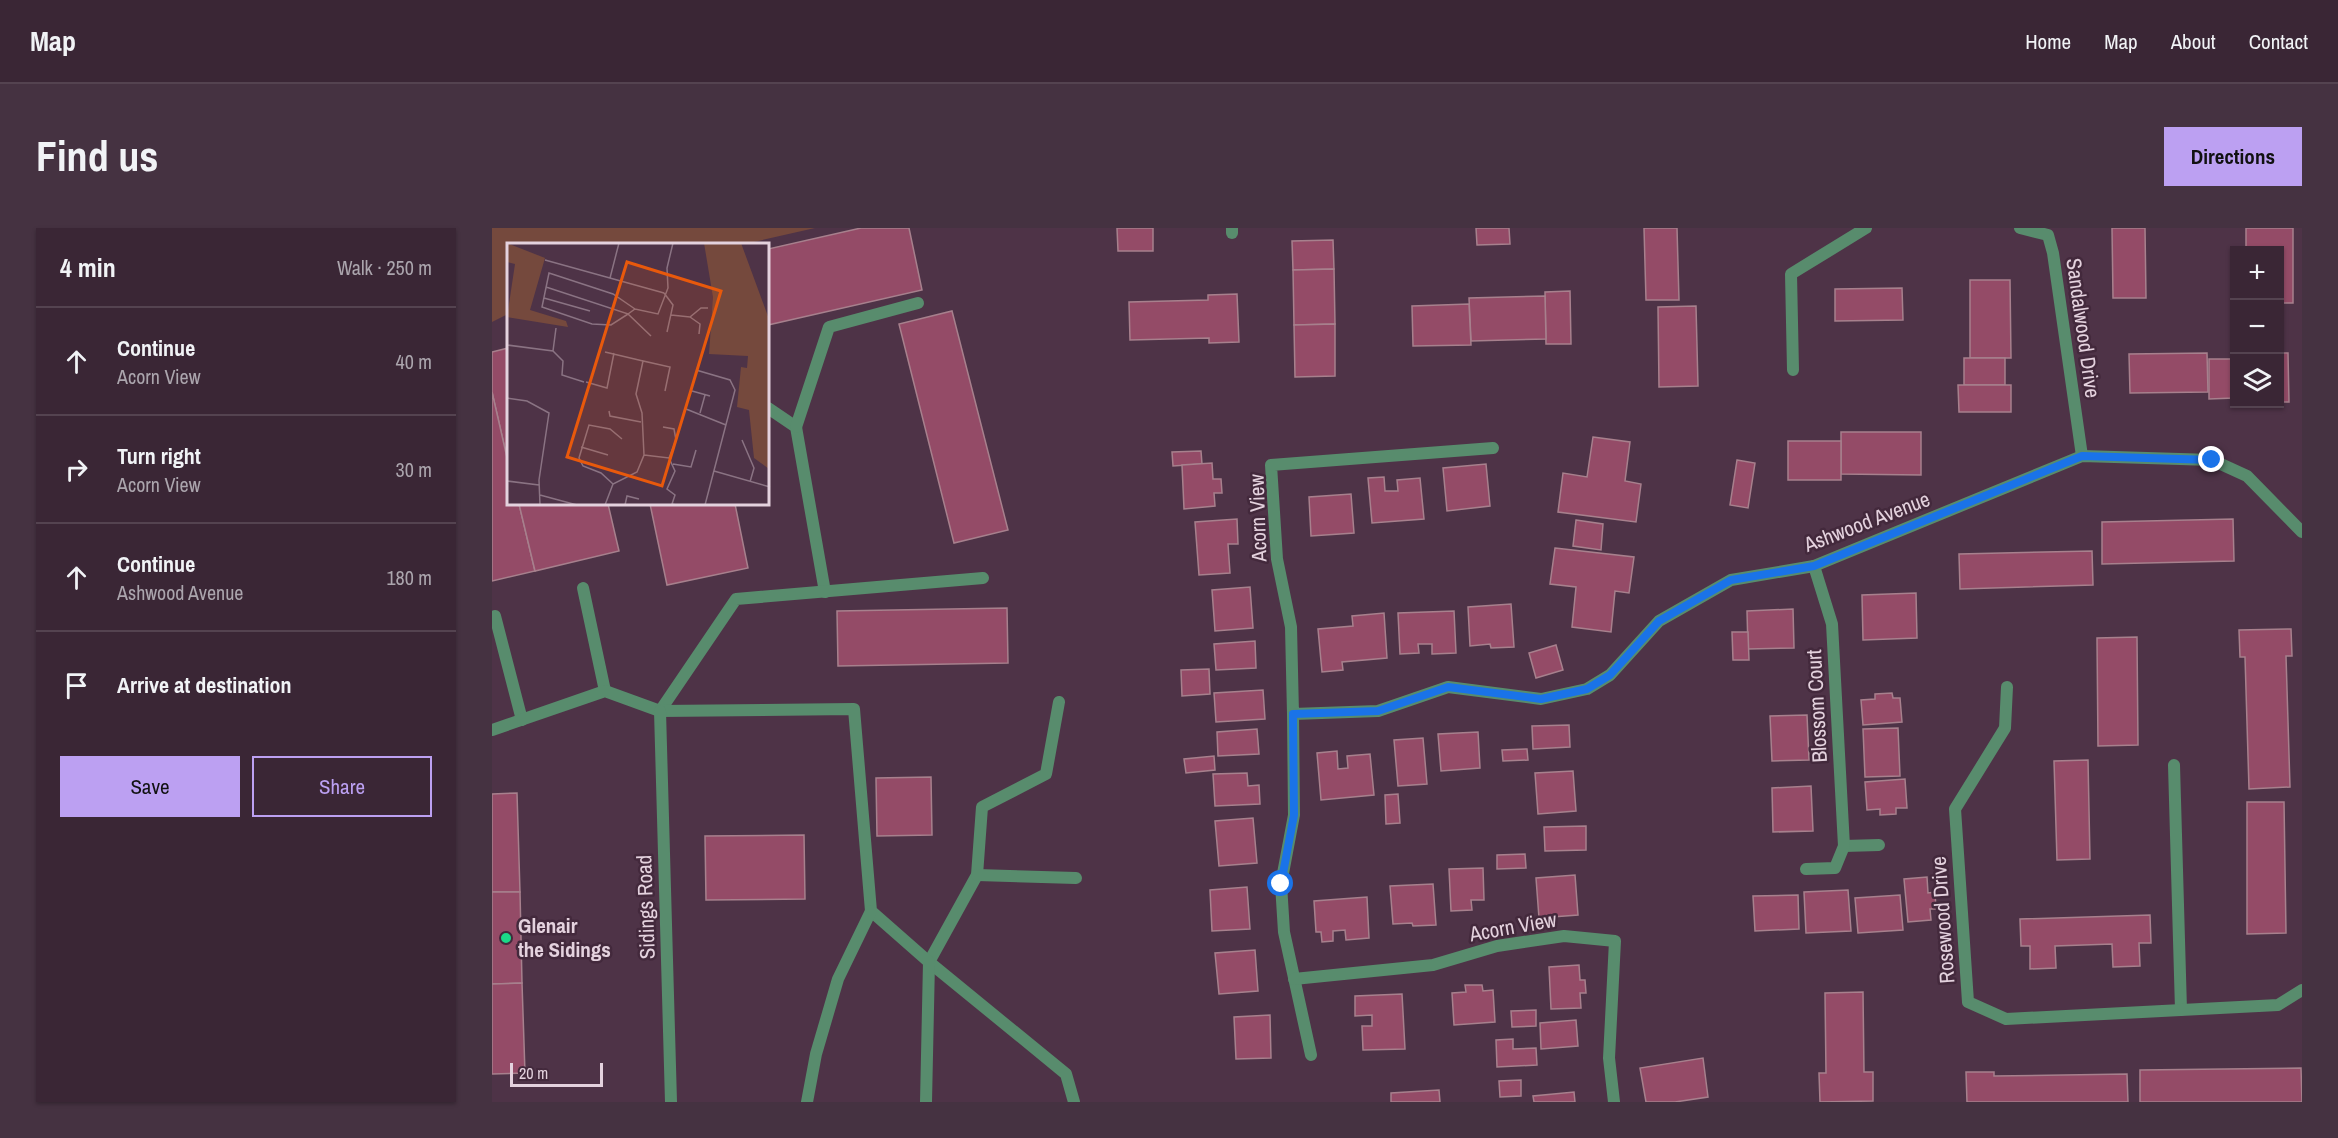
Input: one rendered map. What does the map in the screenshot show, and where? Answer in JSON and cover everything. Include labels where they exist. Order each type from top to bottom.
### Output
[{"type":"street","points":[[1793,370],[1791,274],[1866,228]]},
{"type":"street","name":"Sandalwood Drive","points":[[2020,228],[2050,232],[2082,456]]},
{"type":"street","points":[[825,592],[796,427],[829,327],[918,303]]},
{"type":"street","points":[[770,409],[796,427]]},
{"type":"street","name":"Acorn View","points":[[1311,1055],[1284,932],[1281,884],[1294,815],[1291,627],[1277,559],[1271,465],[1492,448]]},
{"type":"street","name":"Ashwood Avenue","points":[[1293,714],[1378,711],[1448,687],[1541,699],[1587,689],[1610,675],[1659,621],[1731,580],[1814,566],[2082,456],[2212,460],[2247,476],[2302,532]]},
{"type":"street","name":"Blossom Court","points":[[1814,566],[1832,624],[1844,846]]},
{"type":"street","points":[[660,711],[736,599],[984,578]]},
{"type":"street","points":[[583,588],[605,691]]},
{"type":"street","points":[[495,616],[522,720]]},
{"type":"street","name":"Rosewood Drive","points":[[2007,687],[2005,728],[1955,809],[1968,1002],[2006,1019],[2278,1005],[2302,990]]},
{"type":"street","points":[[492,730],[605,691],[660,711],[854,709],[871,911],[838,980],[816,1054],[807,1102]]},
{"type":"street","points":[[926,1102],[929,962],[977,875],[982,807],[1046,774],[1059,702]]},
{"type":"street","name":"Sidings Road","points":[[660,711],[671,1102]]},
{"type":"street","points":[[2174,765],[2181,1010]]},
{"type":"street","points":[[1806,869],[1835,868],[1844,846],[1879,845]]},
{"type":"street","points":[[977,875],[1076,878]]},
{"type":"street","points":[[871,911],[929,962],[1066,1074],[1074,1102]]},
{"type":"street","name":"Acorn View","points":[[1294,979],[1433,965],[1497,946],[1564,936],[1615,941],[1610,1058],[1614,1102]]},
{"type":"shaded area","points":[[492,228],[815,228],[749,243],[507,243],[507,314],[492,322]]},
{"type":"building","points":[[861,228],[909,228],[922,290],[770,325],[770,249]]},
{"type":"building","points":[[1117,228],[1153,228],[1153,251],[1118,251]]},
{"type":"building","points":[[1476,228],[1509,228],[1510,244],[1477,245]]},
{"type":"building","points":[[1644,228],[1677,228],[1679,300],[1646,300]]},
{"type":"building","points":[[2112,228],[2145,228],[2146,298],[2113,298]]},
{"type":"building","points":[[2246,228],[2293,228],[2293,303],[2284,303],[2284,246],[2246,246]]},
{"type":"building","points":[[1333,240],[1334,269],[1293,270],[1292,241]]},
{"type":"building","points":[[1334,269],[1335,324],[1294,325],[1293,270]]},
{"type":"building","points":[[1970,280],[2010,280],[2011,358],[1970,358]]},
{"type":"building","points":[[1902,288],[1903,320],[1835,321],[1835,289]]},
{"type":"building","points":[[1570,291],[1571,344],[1546,344],[1545,292]]},
{"type":"building","points":[[1237,294],[1239,342],[1209,343],[1209,338],[1130,340],[1129,302],[1208,300],[1208,295]]},
{"type":"building","points":[[1545,296],[1546,339],[1471,341],[1469,298]]},
{"type":"building","points":[[1469,304],[1471,345],[1413,346],[1412,306]]},
{"type":"building","points":[[1696,306],[1698,386],[1659,387],[1658,307]]},
{"type":"building","points":[[952,311],[1008,530],[954,543],[899,324]]},
{"type":"building","points":[[1335,324],[1335,376],[1295,377],[1294,325]]},
{"type":"building","points":[[507,348],[507,458],[492,392],[492,352]]},
{"type":"building","points":[[2207,353],[2208,392],[2130,393],[2129,354]]},
{"type":"building","points":[[2284,353],[2288,353],[2289,402],[2284,402]]},
{"type":"building","points":[[1964,358],[2005,358],[2005,385],[1964,385]]},
{"type":"building","points":[[2209,359],[2230,359],[2230,398],[2209,399]]},
{"type":"building","points":[[1958,385],[2011,385],[2011,412],[1959,412]]},
{"type":"building","points":[[492,392],[507,458],[507,506],[519,506],[535,571],[492,581]]},
{"type":"building","points":[[1841,432],[1921,432],[1921,475],[1841,474]]},
{"type":"building","points":[[1593,437],[1630,442],[1625,481],[1641,484],[1636,522],[1558,512],[1563,473],[1587,477]]},
{"type":"building","points":[[1788,441],[1841,441],[1841,480],[1788,480]]},
{"type":"building","points":[[1201,451],[1202,464],[1173,466],[1172,452]]},
{"type":"building","points":[[1737,460],[1755,463],[1748,508],[1730,505]]},
{"type":"building","points":[[1212,463],[1213,479],[1221,479],[1222,493],[1214,493],[1215,506],[1184,509],[1182,465]]},
{"type":"building","points":[[1486,464],[1490,506],[1447,511],[1443,468]]},
{"type":"building","points":[[1384,477],[1385,491],[1398,491],[1397,480],[1420,478],[1424,519],[1372,523],[1368,478]]},
{"type":"building","points":[[1351,494],[1354,533],[1311,536],[1309,497]]},
{"type":"building","points":[[519,506],[608,506],[619,551],[535,571]]},
{"type":"building","points":[[650,506],[735,506],[748,568],[667,585]]},
{"type":"building","points":[[1237,519],[1238,544],[1228,544],[1230,573],[1199,575],[1195,522]]},
{"type":"building","points":[[2233,519],[2234,561],[2102,564],[2102,522]]},
{"type":"building","points":[[1576,520],[1603,524],[1601,550],[1573,546]]},
{"type":"building","points":[[1555,548],[1634,557],[1629,593],[1615,591],[1611,632],[1572,627],[1576,587],[1550,584]]},
{"type":"building","points":[[2092,551],[2093,585],[1960,589],[1959,554]]},
{"type":"building","points":[[1250,587],[1253,628],[1215,631],[1212,590]]},
{"type":"building","points":[[1916,593],[1917,638],[1863,640],[1862,595]]},
{"type":"building","points":[[1511,604],[1514,647],[1491,648],[1490,644],[1470,646],[1468,607]]},
{"type":"building","points":[[1007,608],[1008,663],[838,666],[837,611]]},
{"type":"building","points":[[1793,609],[1794,648],[1748,649],[1747,611]]},
{"type":"building","points":[[1454,611],[1456,653],[1432,654],[1432,644],[1418,644],[1419,653],[1400,654],[1398,613]]},
{"type":"building","points":[[1384,613],[1387,658],[1342,662],[1343,670],[1322,672],[1318,629],[1353,626],[1352,616]]},
{"type":"building","points":[[2291,629],[2292,656],[2286,656],[2290,787],[2249,789],[2245,657],[2240,657],[2239,630]]},
{"type":"building","points":[[1732,632],[1748,632],[1749,660],[1733,660]]},
{"type":"building","points":[[2137,637],[2138,745],[2098,746],[2097,638]]},
{"type":"building","points":[[1255,641],[1256,668],[1216,670],[1214,644]]},
{"type":"building","points":[[1556,645],[1563,670],[1536,678],[1529,653]]},
{"type":"building","points":[[1209,669],[1210,694],[1182,696],[1181,670]]},
{"type":"building","points":[[1263,690],[1265,719],[1216,722],[1214,693]]},
{"type":"building","points":[[1892,693],[1893,698],[1900,698],[1902,722],[1863,725],[1861,700],[1875,699],[1875,694]]},
{"type":"building","points":[[1807,715],[1809,760],[1772,761],[1770,716]]},
{"type":"building","points":[[1569,725],[1570,747],[1533,749],[1532,726]]},
{"type":"building","points":[[1898,728],[1900,776],[1865,777],[1863,729]]},
{"type":"building","points":[[1257,729],[1259,754],[1218,756],[1217,732]]},
{"type":"building","points":[[1478,732],[1480,768],[1441,771],[1438,734]]},
{"type":"building","points":[[1423,738],[1427,784],[1398,786],[1394,740]]},
{"type":"building","points":[[1527,749],[1528,760],[1503,761],[1502,750]]},
{"type":"building","points":[[1337,751],[1338,769],[1348,768],[1347,756],[1370,754],[1374,795],[1321,800],[1317,753]]},
{"type":"building","points":[[1214,756],[1215,770],[1186,773],[1184,759]]},
{"type":"building","points":[[2088,760],[2090,859],[2057,860],[2054,761]]},
{"type":"building","points":[[1573,771],[1576,811],[1538,814],[1535,773]]},
{"type":"building","points":[[1247,773],[1248,786],[1259,785],[1260,804],[1215,806],[1213,774]]},
{"type":"building","points":[[931,777],[932,835],[877,836],[876,778]]},
{"type":"building","points":[[1905,779],[1907,808],[1896,808],[1896,814],[1880,815],[1880,809],[1867,810],[1865,782]]},
{"type":"building","points":[[1811,786],[1813,831],[1773,832],[1772,788]]},
{"type":"building","points":[[517,793],[520,892],[492,892],[492,794]]},
{"type":"building","points":[[1398,794],[1400,823],[1386,824],[1385,795]]},
{"type":"building","points":[[2247,802],[2284,802],[2286,933],[2247,934]]},
{"type":"building","points":[[1253,818],[1257,863],[1219,866],[1215,821]]},
{"type":"building","points":[[1586,826],[1586,850],[1545,851],[1544,827]]},
{"type":"building","points":[[804,835],[805,899],[706,900],[705,836]]},
{"type":"building","points":[[1525,854],[1526,868],[1497,869],[1497,855]]},
{"type":"building","points":[[1483,868],[1484,900],[1471,900],[1472,910],[1451,911],[1449,869]]},
{"type":"building","points":[[1575,875],[1578,915],[1539,918],[1536,878]]},
{"type":"building","points":[[1927,877],[1928,893],[1935,892],[1936,909],[1930,909],[1931,920],[1908,922],[1904,879]]},
{"type":"building","points":[[1433,884],[1436,925],[1393,924],[1390,886]]},
{"type":"building","points":[[1247,887],[1250,929],[1212,931],[1210,890]]},
{"type":"building","points":[[1848,890],[1851,931],[1806,933],[1804,892]]},
{"type":"building","name":"Glenair the Sidings","points":[[492,892],[520,892],[522,983],[492,984]]},
{"type":"building","points":[[1798,895],[1799,929],[1755,931],[1753,896]]},
{"type":"building","points":[[1900,895],[1903,930],[1858,933],[1855,898]]},
{"type":"building","points":[[1367,897],[1369,938],[1346,940],[1345,930],[1333,931],[1333,941],[1322,942],[1321,932],[1316,932],[1314,901]]},
{"type":"building","points":[[2150,915],[2151,943],[2139,943],[2140,966],[2113,967],[2112,944],[2055,946],[2056,968],[2030,969],[2030,946],[2021,946],[2020,919]]},
{"type":"building","points":[[1255,950],[1258,991],[1219,994],[1215,953]]},
{"type":"building","points":[[1579,965],[1580,980],[1585,980],[1586,993],[1580,993],[1581,1008],[1551,1009],[1549,967]]},
{"type":"building","points":[[522,983],[525,1073],[492,1074],[492,984]]},
{"type":"building","points":[[1465,985],[1482,985],[1483,991],[1493,990],[1495,1022],[1454,1025],[1452,993],[1466,992]]},
{"type":"building","points":[[1863,992],[1864,1072],[1873,1072],[1873,1101],[1820,1102],[1819,1073],[1826,1073],[1825,993]]},
{"type":"building","points":[[1402,994],[1405,1049],[1363,1050],[1362,1026],[1372,1026],[1372,1015],[1355,1016],[1355,996]]},
{"type":"building","points":[[1536,1010],[1536,1026],[1512,1027],[1511,1011]]},
{"type":"building","points":[[1270,1015],[1271,1058],[1236,1059],[1234,1017]]},
{"type":"building","points":[[1576,1020],[1578,1046],[1541,1049],[1540,1023]]},
{"type":"building","points":[[1513,1039],[1513,1049],[1536,1048],[1537,1065],[1497,1067],[1496,1040]]},
{"type":"building","points":[[1703,1058],[1708,1097],[1675,1102],[1646,1102],[1640,1068]]},
{"type":"building","points":[[2301,1068],[2302,1102],[2140,1102],[2140,1070]]},
{"type":"building","points":[[1966,1072],[1994,1072],[1994,1076],[2127,1074],[2128,1102],[1967,1102]]},
{"type":"building","points":[[1521,1080],[1521,1096],[1500,1097],[1499,1081]]},
{"type":"building","points":[[1439,1090],[1440,1102],[1391,1102],[1391,1093]]},
{"type":"building","points":[[1574,1092],[1575,1102],[1534,1102],[1533,1096]]},
{"type":"place","name":"Glenair the Sidings","points":[[506,938]]},
{"type":"route","points":[[1281,884],[1294,815],[1293,714],[1378,711],[1448,687],[1541,699],[1587,689],[1610,675],[1659,621],[1731,580],[1814,566],[2082,456],[2212,460]]}]
